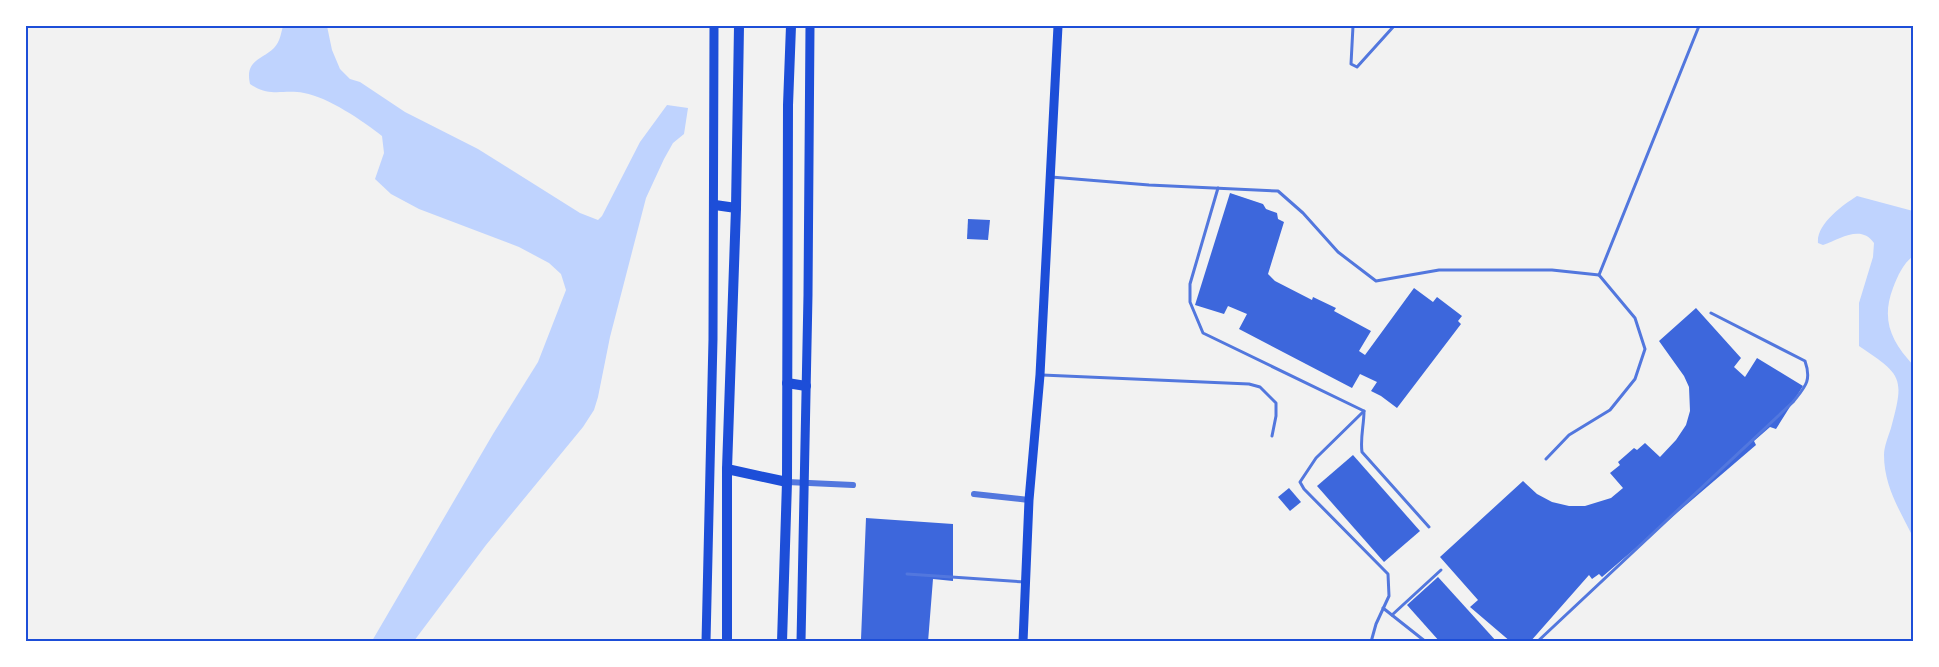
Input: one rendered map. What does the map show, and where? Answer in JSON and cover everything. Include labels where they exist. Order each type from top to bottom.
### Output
[{"type":"main road","points":[[706,642],[714,205],[714,26]]},
{"type":"main road","points":[[727,642],[727,469],[736,208],[739,26]]},
{"type":"main road","points":[[782,642],[787,482],[788,105],[791,26]]},
{"type":"main road","points":[[801,642],[810,26]]},
{"type":"main road","points":[[1023,642],[1029,500],[1040,375],[1058,26]]},
{"type":"main road","points":[[714,205],[736,208]]},
{"type":"main road","points":[[787,383],[806,386]]},
{"type":"main road","points":[[727,469],[787,482]]},
{"type":"street","points":[[787,482],[853,485]]},
{"type":"street","points":[[974,494],[1029,500]]},
{"type":"lane","points":[[1353,26],[1351,64],[1357,67],[1394,26]]},
{"type":"lane","points":[[1599,275],[1699,26]]},
{"type":"lane","points":[[1050,177],[1149,185],[1278,191],[1303,213],[1338,252],[1376,281],[1439,270],[1552,270],[1599,275],[1635,318],[1645,349],[1635,379],[1610,410],[1569,435],[1546,459]]},
{"type":"lane","points":[[1218,188],[1190,284],[1190,302],[1203,333],[1364,411]]},
{"type":"lane","points":[[1537,642],[1793,402],[1807,384],[1808,371],[1805,361],[1712,313]]},
{"type":"lane","points":[[1040,375],[1249,384],[1260,387],[1276,403],[1272,436]]},
{"type":"lane","points":[[1364,411],[1364,425],[1360,440],[1362,452],[1429,527]]},
{"type":"lane","points":[[1364,411],[1316,458],[1300,482],[1304,489],[1388,574],[1389,596],[1376,624],[1371,642]]},
{"type":"lane","points":[[1392,615],[1441,570]]},
{"type":"lane","points":[[907,574],[1027,582]]},
{"type":"lane","points":[[1383,608],[1426,642]]},
{"type":"water","points":[[283,26],[327,26],[332,50],[340,69],[350,79],[360,82],[405,112],[478,149],[580,213],[598,220],[640,142],[667,105],[688,108],[684,134],[673,143],[646,198],[610,337],[594,410],[583,427],[486,545],[414,641],[372,641],[493,434],[538,362],[566,290],[561,274],[549,263],[519,247],[419,209],[391,194],[375,179],[384,153],[382,136],[355,117],[313,95],[264,91],[250,84],[249,76],[252,65],[276,46]]},
{"type":"water","points":[[1857,196],[1913,211],[1913,256],[1904,266],[1893,288],[1888,320],[1894,339],[1913,365],[1913,537],[1894,498],[1885,466],[1885,449],[1898,398],[1896,379],[1892,371],[1859,346],[1859,303],[1873,257],[1874,243],[1869,237],[1857,234],[1823,245],[1818,243],[1821,229],[1826,222]]},
{"type":"building","points":[[1230,193],[1263,204],[1266,209],[1277,213],[1278,219],[1284,222],[1268,274],[1275,281],[1312,300],[1313,297],[1336,308],[1334,311],[1371,331],[1359,351],[1365,355],[1414,288],[1433,302],[1437,297],[1462,316],[1458,321],[1461,324],[1397,408],[1371,391],[1377,382],[1360,374],[1352,388],[1239,329],[1247,314],[1228,306],[1224,314],[1195,305]]},
{"type":"building","points":[[968,219],[990,220],[988,240],[967,239]]},
{"type":"building","points":[[1696,308],[1741,358],[1734,367],[1745,377],[1757,358],[1803,386],[1776,429],[1770,427],[1754,441],[1756,445],[1602,577],[1599,574],[1592,579],[1589,575],[1530,642],[1511,642],[1470,607],[1478,600],[1440,557],[1523,481],[1537,494],[1552,502],[1569,506],[1585,506],[1611,498],[1623,488],[1610,473],[1620,465],[1618,462],[1634,448],[1637,450],[1645,443],[1660,457],[1686,425],[1690,411],[1689,387],[1684,376],[1659,341]]},
{"type":"building","points":[[1353,455],[1420,531],[1384,562],[1317,486]]},
{"type":"building","points":[[1289,488],[1301,502],[1290,511],[1278,497]]},
{"type":"building","points":[[866,518],[953,524],[953,581],[933,579],[928,642],[866,642],[861,639]]},
{"type":"building","points":[[1438,577],[1497,642],[1440,642],[1407,605]]}]
